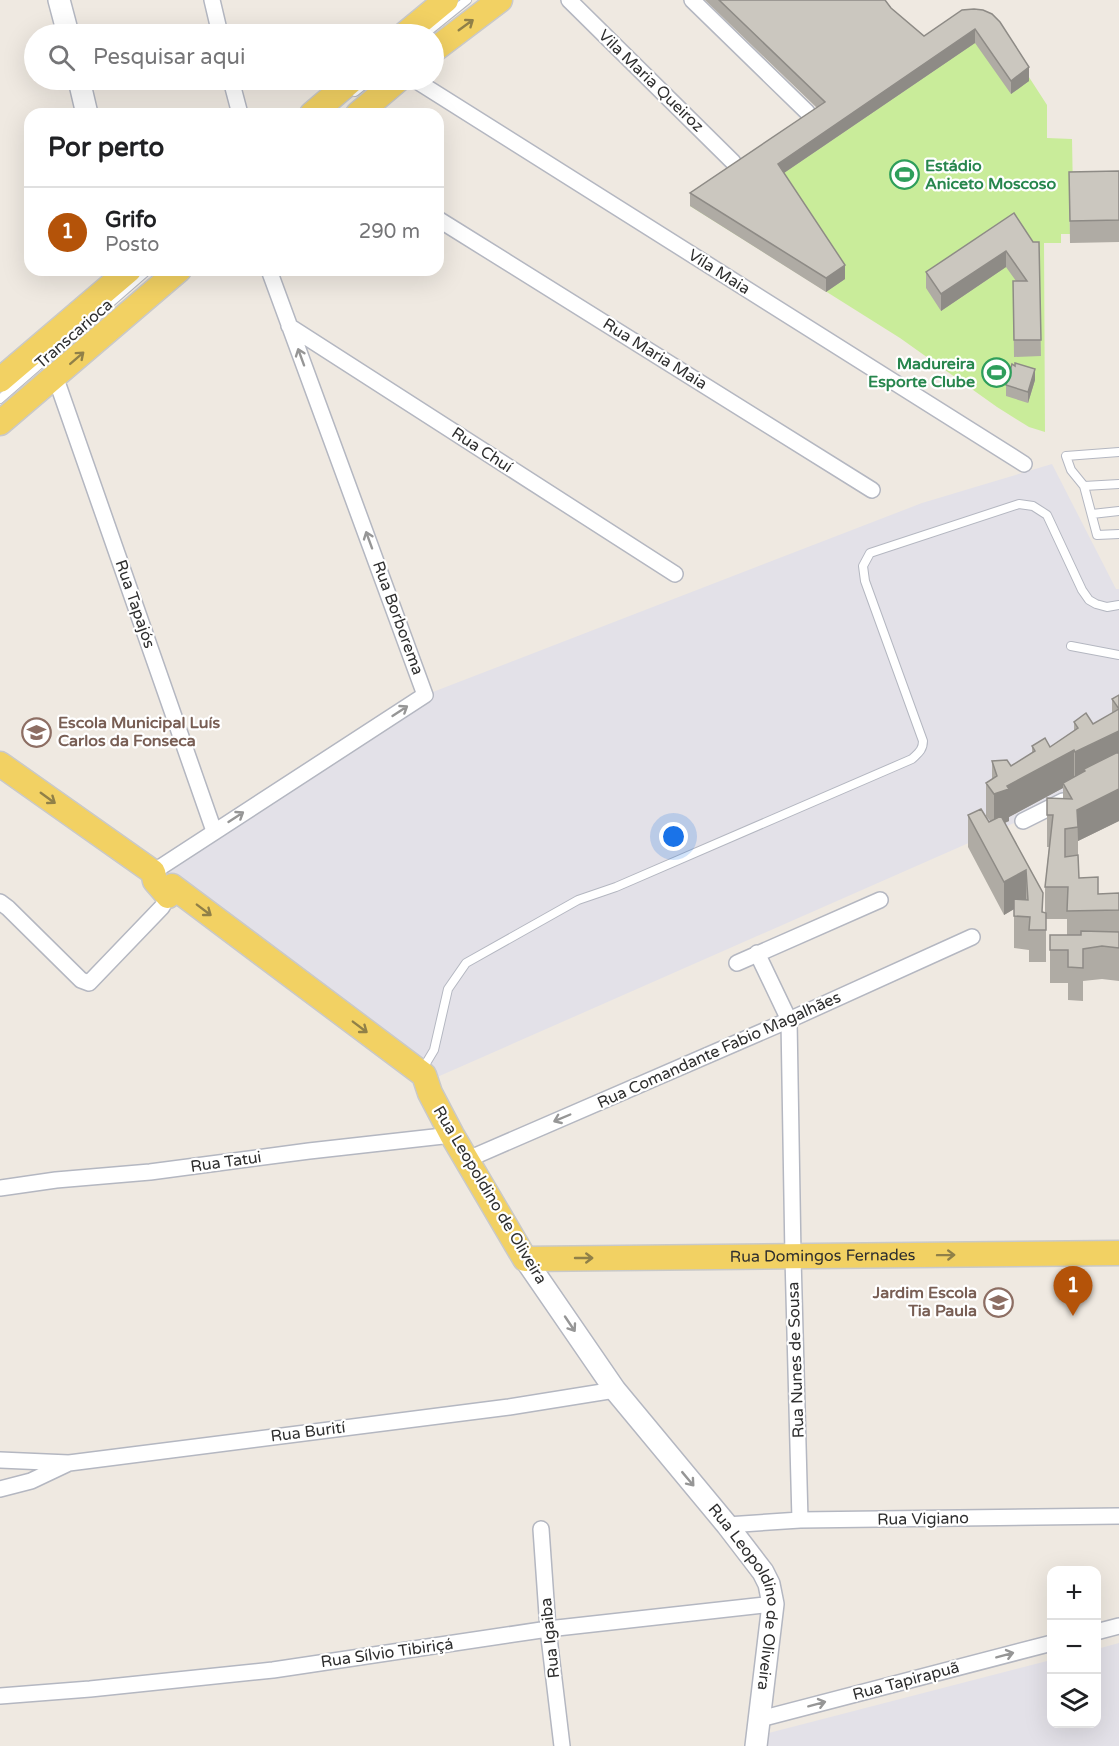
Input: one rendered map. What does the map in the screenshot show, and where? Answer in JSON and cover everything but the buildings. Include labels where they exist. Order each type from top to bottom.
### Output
[{"type":"main road","points":[[417,24],[446,0]]},
{"type":"main road","points":[[444,42],[500,0]]},
{"type":"main road","points":[[327,108],[372,90]]},
{"type":"main road","points":[[0,423],[172,276]]},
{"type":"main road","points":[[0,380],[114,278]]},
{"type":"main road","points":[[0,764],[153,872],[155,881],[168,896],[172,886],[424,1075]]},
{"type":"main road","name":"Rua Leopoldino de Oliveira","points":[[424,1075],[430,1093],[452,1135],[525,1259]]},
{"type":"main road","name":"Rua Domingos Fernades","points":[[525,1259],[1119,1253]]},
{"type":"street","points":[[59,0],[65,24]]},
{"type":"street","points":[[212,0],[218,24]]},
{"type":"street","name":"Vila Maria Queiroz","points":[[569,0],[733,162]]},
{"type":"street","points":[[692,0],[807,112]]},
{"type":"street","points":[[81,90],[86,108]]},
{"type":"street","points":[[234,90],[238,108]]},
{"type":"street","name":"Vila Maia","points":[[431,90],[1024,464]]},
{"type":"street","name":"Rua Maria Maia","points":[[444,223],[872,490]]},
{"type":"street","name":"Rua Borborema","points":[[153,872],[425,695],[271,276]]},
{"type":"street","name":"Rua Chuí","points":[[289,326],[675,574]]},
{"type":"street","name":"Rua Tapajós","points":[[55,376],[214,831]]},
{"type":"street","points":[[1023,820],[1078,793]]},
{"type":"street","points":[[0,902],[81,980],[89,983],[162,908],[168,896]]},
{"type":"street","points":[[737,963],[880,900]]},
{"type":"street","name":"Rua Comandante Fabio Magalhães","points":[[466,1160],[972,938]]},
{"type":"street","points":[[757,953],[789,1020]]},
{"type":"street","name":"Rua Nunes de Sousa","points":[[789,1020],[800,1520]]},
{"type":"street","name":"Rua Tatui","points":[[0,1188],[452,1135]]},
{"type":"street","name":"Rua Leopoldino de Oliveira","points":[[525,1259],[615,1390],[763,1572],[772,1594],[773,1605],[756,1746]]},
{"type":"street","name":"Rua Burití","points":[[0,1460],[69,1463],[509,1407],[615,1390]]},
{"type":"street","points":[[0,1489],[32,1481],[69,1463]]},
{"type":"street","name":"Rua Vigiano","points":[[727,1525],[800,1520],[1119,1516]]},
{"type":"street","name":"Rua Igaiba","points":[[541,1529],[562,1746]]},
{"type":"street","name":"Rua Sílvio Tibiriçá","points":[[0,1696],[273,1670],[549,1629],[773,1605]]},
{"type":"street","points":[[1101,1631],[1119,1626]]},
{"type":"street","name":"Rua Tapirapuã","points":[[760,1719],[1047,1644]]},
{"type":"lane","points":[[437,24],[467,0]]},
{"type":"lane","name":"Transcarioca","points":[[0,399],[141,276]]},
{"type":"lane","points":[[1119,452],[1066,456],[1071,470],[1084,486],[1097,535],[1119,534]]},
{"type":"lane","points":[[1084,486],[1119,484]]},
{"type":"lane","points":[[424,1075],[425,1065],[434,1050],[441,1025],[448,989],[466,963],[578,900],[616,887],[912,759],[919,753],[923,748],[923,741],[865,581],[863,566],[870,553],[1019,504],[1033,506],[1047,515],[1085,595],[1096,604],[1107,607],[1119,605]]},
{"type":"lane","points":[[1092,514],[1119,511]]},
{"type":"lane","points":[[1071,646],[1119,655]]},
{"type":"shaded area","points":[[1052,464],[1116,589],[1119,589],[1119,773],[1048,808],[419,1085],[153,872],[425,695],[922,503]]},
{"type":"shaded area","points":[[1119,1643],[1119,1746],[762,1746],[761,1735],[1047,1661],[1047,1728],[1101,1728],[1101,1648]]},
{"type":"green space","name":"Estádio Aniceto Moscoso","points":[[945,32],[1003,37],[1047,105],[1047,138],[1072,139],[1073,194],[1069,194],[1070,234],[1061,234],[1061,243],[1044,243],[1045,432],[1029,427],[997,407],[900,338],[690,206]]},
{"type":"place","name":"Estádio Aniceto Moscoso","points":[[904,175]]},
{"type":"place","name":"Madureira Esporte Clube","points":[[996,373]]},
{"type":"place","name":"Escola Municipal Luís Carlos da Fonseca","points":[[37,732]]},
{"type":"place","name":"Jardim Escola Tia Paula","points":[[998,1302]]},
{"type":"place","name":"Grifo","points":[[1073,1316]]}]
